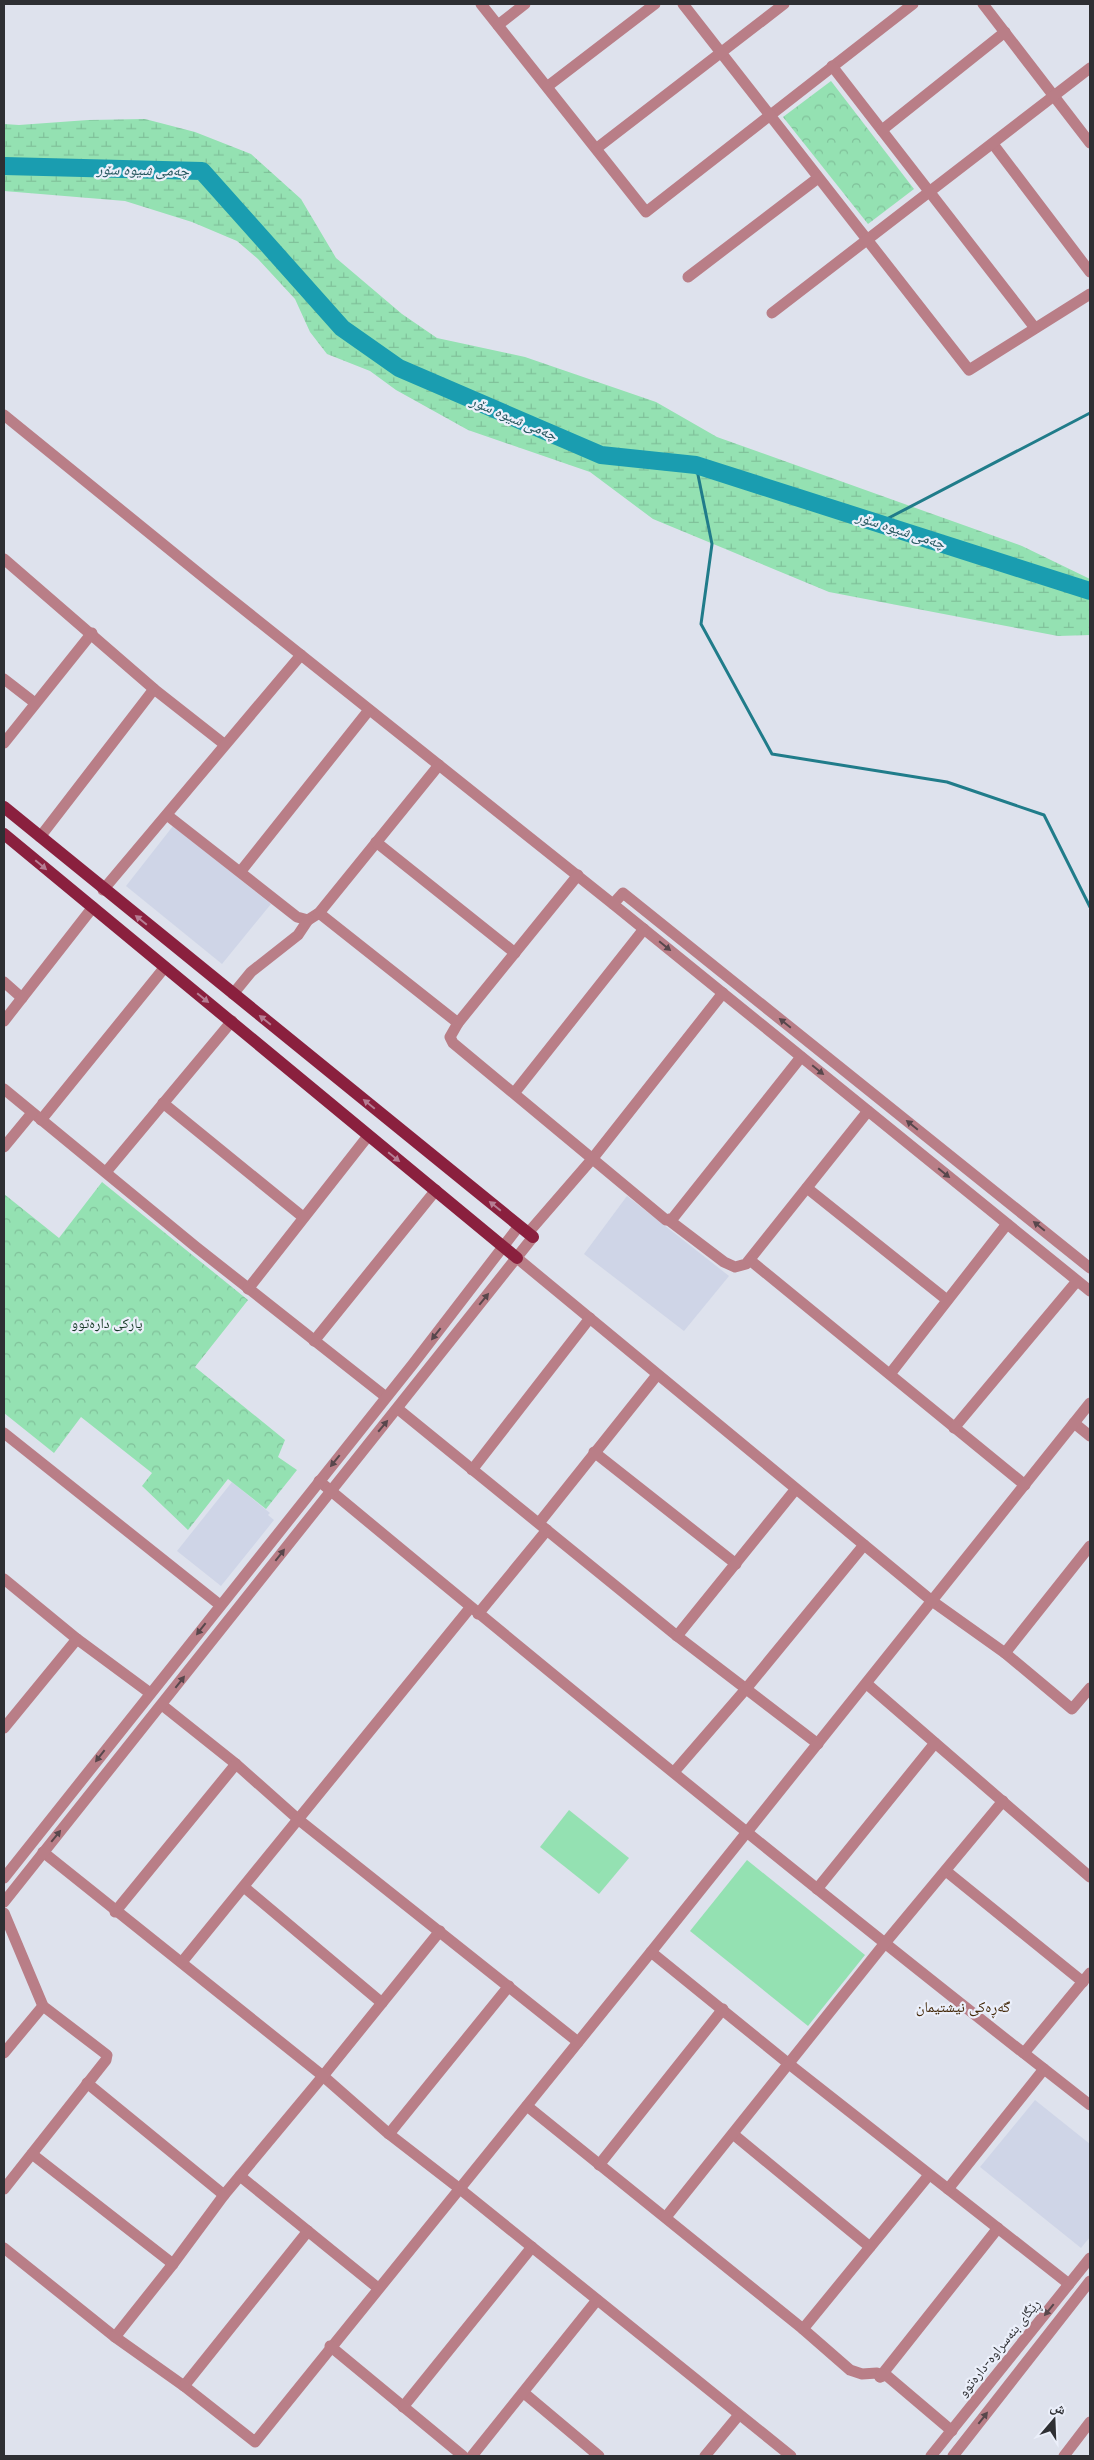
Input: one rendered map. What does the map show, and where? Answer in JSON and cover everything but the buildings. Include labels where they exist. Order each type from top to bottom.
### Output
[{"type":"main road","points":[[4,807],[103,890],[527,1232]]},
{"type":"main road","points":[[4,834],[517,1258]]},
{"type":"main road","points":[[232,1021],[246,1004]]},
{"type":"street","points":[[481,4],[548,86],[646,212],[913,4]]},
{"type":"street","points":[[498,25],[526,4]]},
{"type":"street","points":[[548,86],[655,4]]},
{"type":"street","points":[[683,4],[969,370],[1090,294]]},
{"type":"street","points":[[596,148],[784,4]]},
{"type":"street","points":[[983,4],[1090,143]]},
{"type":"street","points":[[882,130],[1005,32]]},
{"type":"street","points":[[832,66],[1035,328]]},
{"type":"street","points":[[772,313],[1090,68]]},
{"type":"street","points":[[993,144],[1090,272]]},
{"type":"street","points":[[688,277],[818,178]]},
{"type":"street","points":[[4,415],[369,710],[614,904],[1090,1291]]},
{"type":"street","points":[[4,559],[92,633],[154,689],[224,744]]},
{"type":"street","points":[[4,743],[92,633]]},
{"type":"street","points":[[103,890],[224,744],[301,655]]},
{"type":"street","points":[[4,678],[35,703]]},
{"type":"street","points":[[40,837],[154,689]]},
{"type":"street","points":[[241,871],[369,710]]},
{"type":"street","points":[[234,994],[251,972],[298,935],[308,920],[319,913],[439,765]]},
{"type":"street","points":[[167,815],[241,871],[297,917],[308,920]]},
{"type":"street","points":[[376,842],[514,953]]},
{"type":"street","points":[[578,875],[458,1023],[450,1037],[453,1043],[515,1092],[666,1220],[670,1220],[730,1265],[741,1266],[751,1261],[868,1111]]},
{"type":"street","points":[[614,904],[623,892],[1090,1268]]},
{"type":"street","points":[[4,1021],[93,907]]},
{"type":"street","points":[[319,913],[458,1023]]},
{"type":"street","points":[[515,1092],[644,929]]},
{"type":"street","points":[[4,1147],[37,1116],[165,967]]},
{"type":"street","points":[[4,982],[22,998]]},
{"type":"street","points":[[4,1878],[503,1247],[527,1232],[593,1158],[723,993]]},
{"type":"street","points":[[106,1172],[232,1021]]},
{"type":"street","points":[[670,1220],[802,1057]]},
{"type":"street","points":[[4,1089],[248,1289],[386,1397]]},
{"type":"street","points":[[163,1103],[303,1217]]},
{"type":"street","points":[[248,1289],[368,1136]]},
{"type":"street","points":[[808,1188],[947,1300]]},
{"type":"street","points":[[314,1342],[436,1190]]},
{"type":"street","points":[[890,1374],[1007,1224]]},
{"type":"street","points":[[4,1902],[234,1615],[370,1440],[398,1408],[517,1258],[527,1232]]},
{"type":"street","points":[[1047,1256],[1058,1242]]},
{"type":"street","points":[[517,1258],[795,1490],[932,1601],[1005,1653],[1072,1709],[1090,1688]]},
{"type":"street","points":[[751,1261],[1025,1485]]},
{"type":"street","points":[[954,1428],[1077,1281]]},
{"type":"street","points":[[472,1470],[590,1318]]},
{"type":"street","points":[[182,1962],[543,1526],[594,1452],[657,1375]]},
{"type":"street","points":[[4,2248],[115,2337],[184,2386],[255,2442],[330,2346],[652,1952],[1090,1403]]},
{"type":"street","points":[[398,1408],[677,1636],[745,1690],[818,1744]]},
{"type":"street","points":[[1074,1423],[1090,1436]]},
{"type":"street","points":[[359,1431],[370,1440]]},
{"type":"street","points":[[4,1433],[220,1604],[223,1617],[234,1615]]},
{"type":"street","points":[[594,1452],[736,1564]]},
{"type":"street","points":[[319,1481],[474,1611],[674,1772],[746,1833],[1090,2104]]},
{"type":"street","points":[[677,1636],[795,1490]]},
{"type":"street","points":[[674,1772],[745,1690],[864,1545]]},
{"type":"street","points":[[1005,1653],[1090,1546]]},
{"type":"street","points":[[6,1584],[150,1693]]},
{"type":"street","points":[[4,1728],[77,1638]]},
{"type":"street","points":[[867,1684],[1090,1877]]},
{"type":"street","points":[[162,1705],[236,1764],[299,1820],[578,2042]]},
{"type":"street","points":[[817,1889],[935,1743]]},
{"type":"street","points":[[115,1912],[236,1764]]},
{"type":"street","points":[[666,2217],[885,1942],[1003,1801]]},
{"type":"street","points":[[43,1852],[115,1912],[182,1962],[323,2076],[388,2134],[460,2189],[738,2416],[791,2456]]},
{"type":"street","points":[[946,1871],[1082,1982]]},
{"type":"street","points":[[244,1887],[382,2003]]},
{"type":"street","points":[[4,1913],[42,2006],[107,2055],[106,2060],[4,2189]]},
{"type":"street","points":[[115,2337],[173,2264],[224,2195],[440,1932]]},
{"type":"street","points":[[652,1952],[789,2064],[998,2228],[1065,2289],[1074,2302]]},
{"type":"street","points":[[1024,2053],[1090,1973]]},
{"type":"street","points":[[388,2134],[509,1986]]},
{"type":"street","points":[[4,2053],[42,2006]]},
{"type":"street","points":[[598,2165],[722,2009]]},
{"type":"street","points":[[948,2189],[1044,2069]]},
{"type":"street","points":[[87,2083],[224,2195]]},
{"type":"street","points":[[527,2106],[804,2329],[850,2370],[862,2374],[878,2373],[880,2377]]},
{"type":"street","points":[[733,2134],[870,2247]]},
{"type":"street","points":[[32,2154],[173,2264]]},
{"type":"street","points":[[804,2329],[929,2175]]},
{"type":"street","points":[[240,2176],[378,2288]]},
{"type":"street","points":[[880,2377],[998,2228]]},
{"type":"street","points":[[184,2386],[308,2231]]},
{"type":"street","points":[[403,2407],[532,2247]]},
{"type":"street","name":"ڕێگای بنەسراوە-دارەتوو","points":[[931,2456],[1090,2258]]},
{"type":"street","points":[[953,2456],[1090,2281]]},
{"type":"street","points":[[472,2456],[598,2300]]},
{"type":"street","points":[[330,2346],[463,2456]]},
{"type":"street","points":[[880,2377],[886,2375],[952,2431]]},
{"type":"street","points":[[524,2393],[600,2456]]},
{"type":"street","points":[[705,2456],[738,2416]]},
{"type":"street","points":[[1064,2456],[1090,2422]]},
{"type":"shaded area","points":[[173,826],[271,904],[222,964],[126,886]]},
{"type":"shaded area","points":[[627,1196],[729,1276],[684,1331],[584,1254]]},
{"type":"shaded area","points":[[232,1482],[270,1513],[268,1515],[274,1520],[221,1586],[177,1551]]},
{"type":"shaded area","points":[[1035,2100],[1090,2144],[1090,2237],[1081,2248],[980,2167]]},
{"type":"green space","points":[[831,81],[914,189],[868,224],[783,117]]},
{"type":"green space","points":[[145,119],[195,132],[251,154],[301,199],[336,258],[402,314],[437,338],[525,357],[656,402],[717,437],[1022,546],[1090,579],[1090,635],[1058,636],[829,592],[653,519],[590,472],[468,430],[396,390],[370,371],[327,354],[310,332],[295,299],[258,259],[237,241],[192,222],[125,201],[4,191],[4,124],[19,125],[88,120]]},
{"type":"green space","name":"پارکی دارەتوو","points":[[102,1182],[248,1300],[195,1367],[285,1440],[278,1457],[297,1470],[266,1509],[228,1479],[188,1530],[142,1486],[152,1473],[81,1417],[54,1453],[4,1413],[4,1194],[59,1238]]},
{"type":"green space","points":[[569,1810],[629,1858],[599,1894],[540,1847]]},
{"type":"green space","points":[[747,1860],[865,1955],[808,2026],[690,1931]]},
{"type":"waterway","name":"چەمی شیوە سۆر","points":[[4,166],[202,171],[342,328],[399,368],[601,455],[696,465],[1090,591]]},
{"type":"waterway","points":[[879,523],[1090,413]]},
{"type":"waterway","points":[[696,465],[712,544],[701,624],[772,754],[947,782],[1044,815],[1090,907]]},
{"type":"district","name":"گەڕەکی نیشتیمان","points":[[963,2007]]}]
